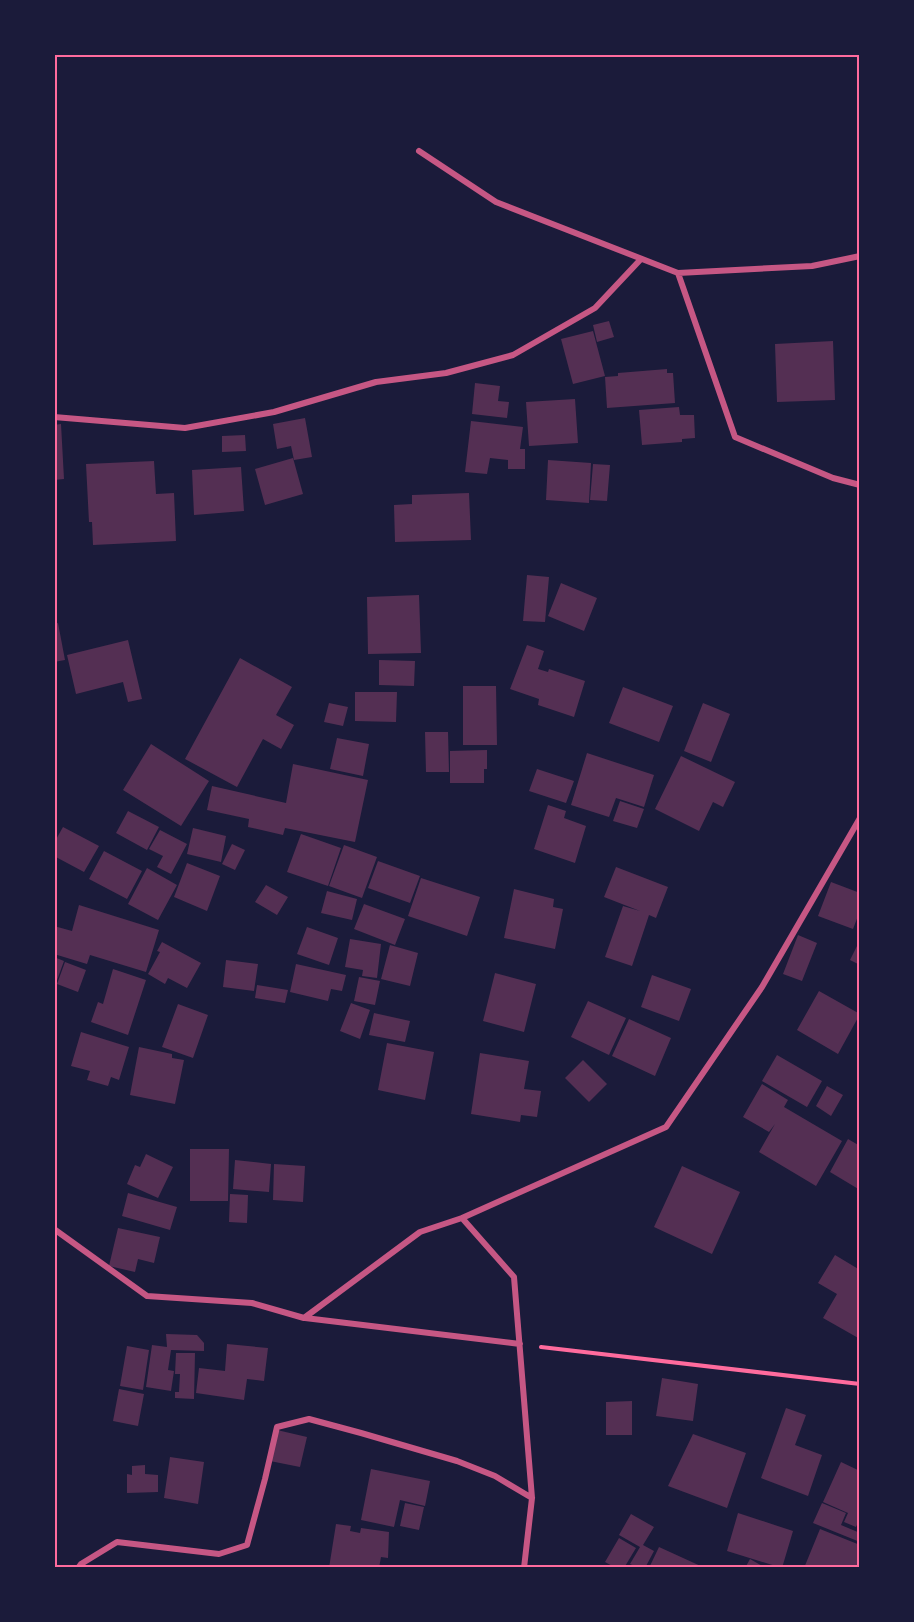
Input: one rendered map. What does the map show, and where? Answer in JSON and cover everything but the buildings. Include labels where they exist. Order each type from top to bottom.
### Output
[{"type":"street","points":[[419,151],[496,202],[678,273],[812,266],[860,256]]},
{"type":"street","points":[[54,417],[185,428],[274,412],[376,382],[446,373],[513,354],[596,308],[641,259]]},
{"type":"street","points":[[678,273],[735,437],[832,478],[860,485]]},
{"type":"street","points":[[304,1318],[420,1232],[462,1218],[666,1127],[762,987],[860,818]]},
{"type":"street","points":[[462,1218],[514,1277],[532,1498],[524,1568]]},
{"type":"street","points":[[54,1229],[147,1296],[252,1303],[304,1318],[520,1344]]},
{"type":"street","points":[[78,1568],[117,1542],[219,1554],[247,1545],[277,1427],[309,1419],[458,1461],[495,1476],[532,1498]]},
{"type":"path","points":[[520,1344],[860,1384]]}]
